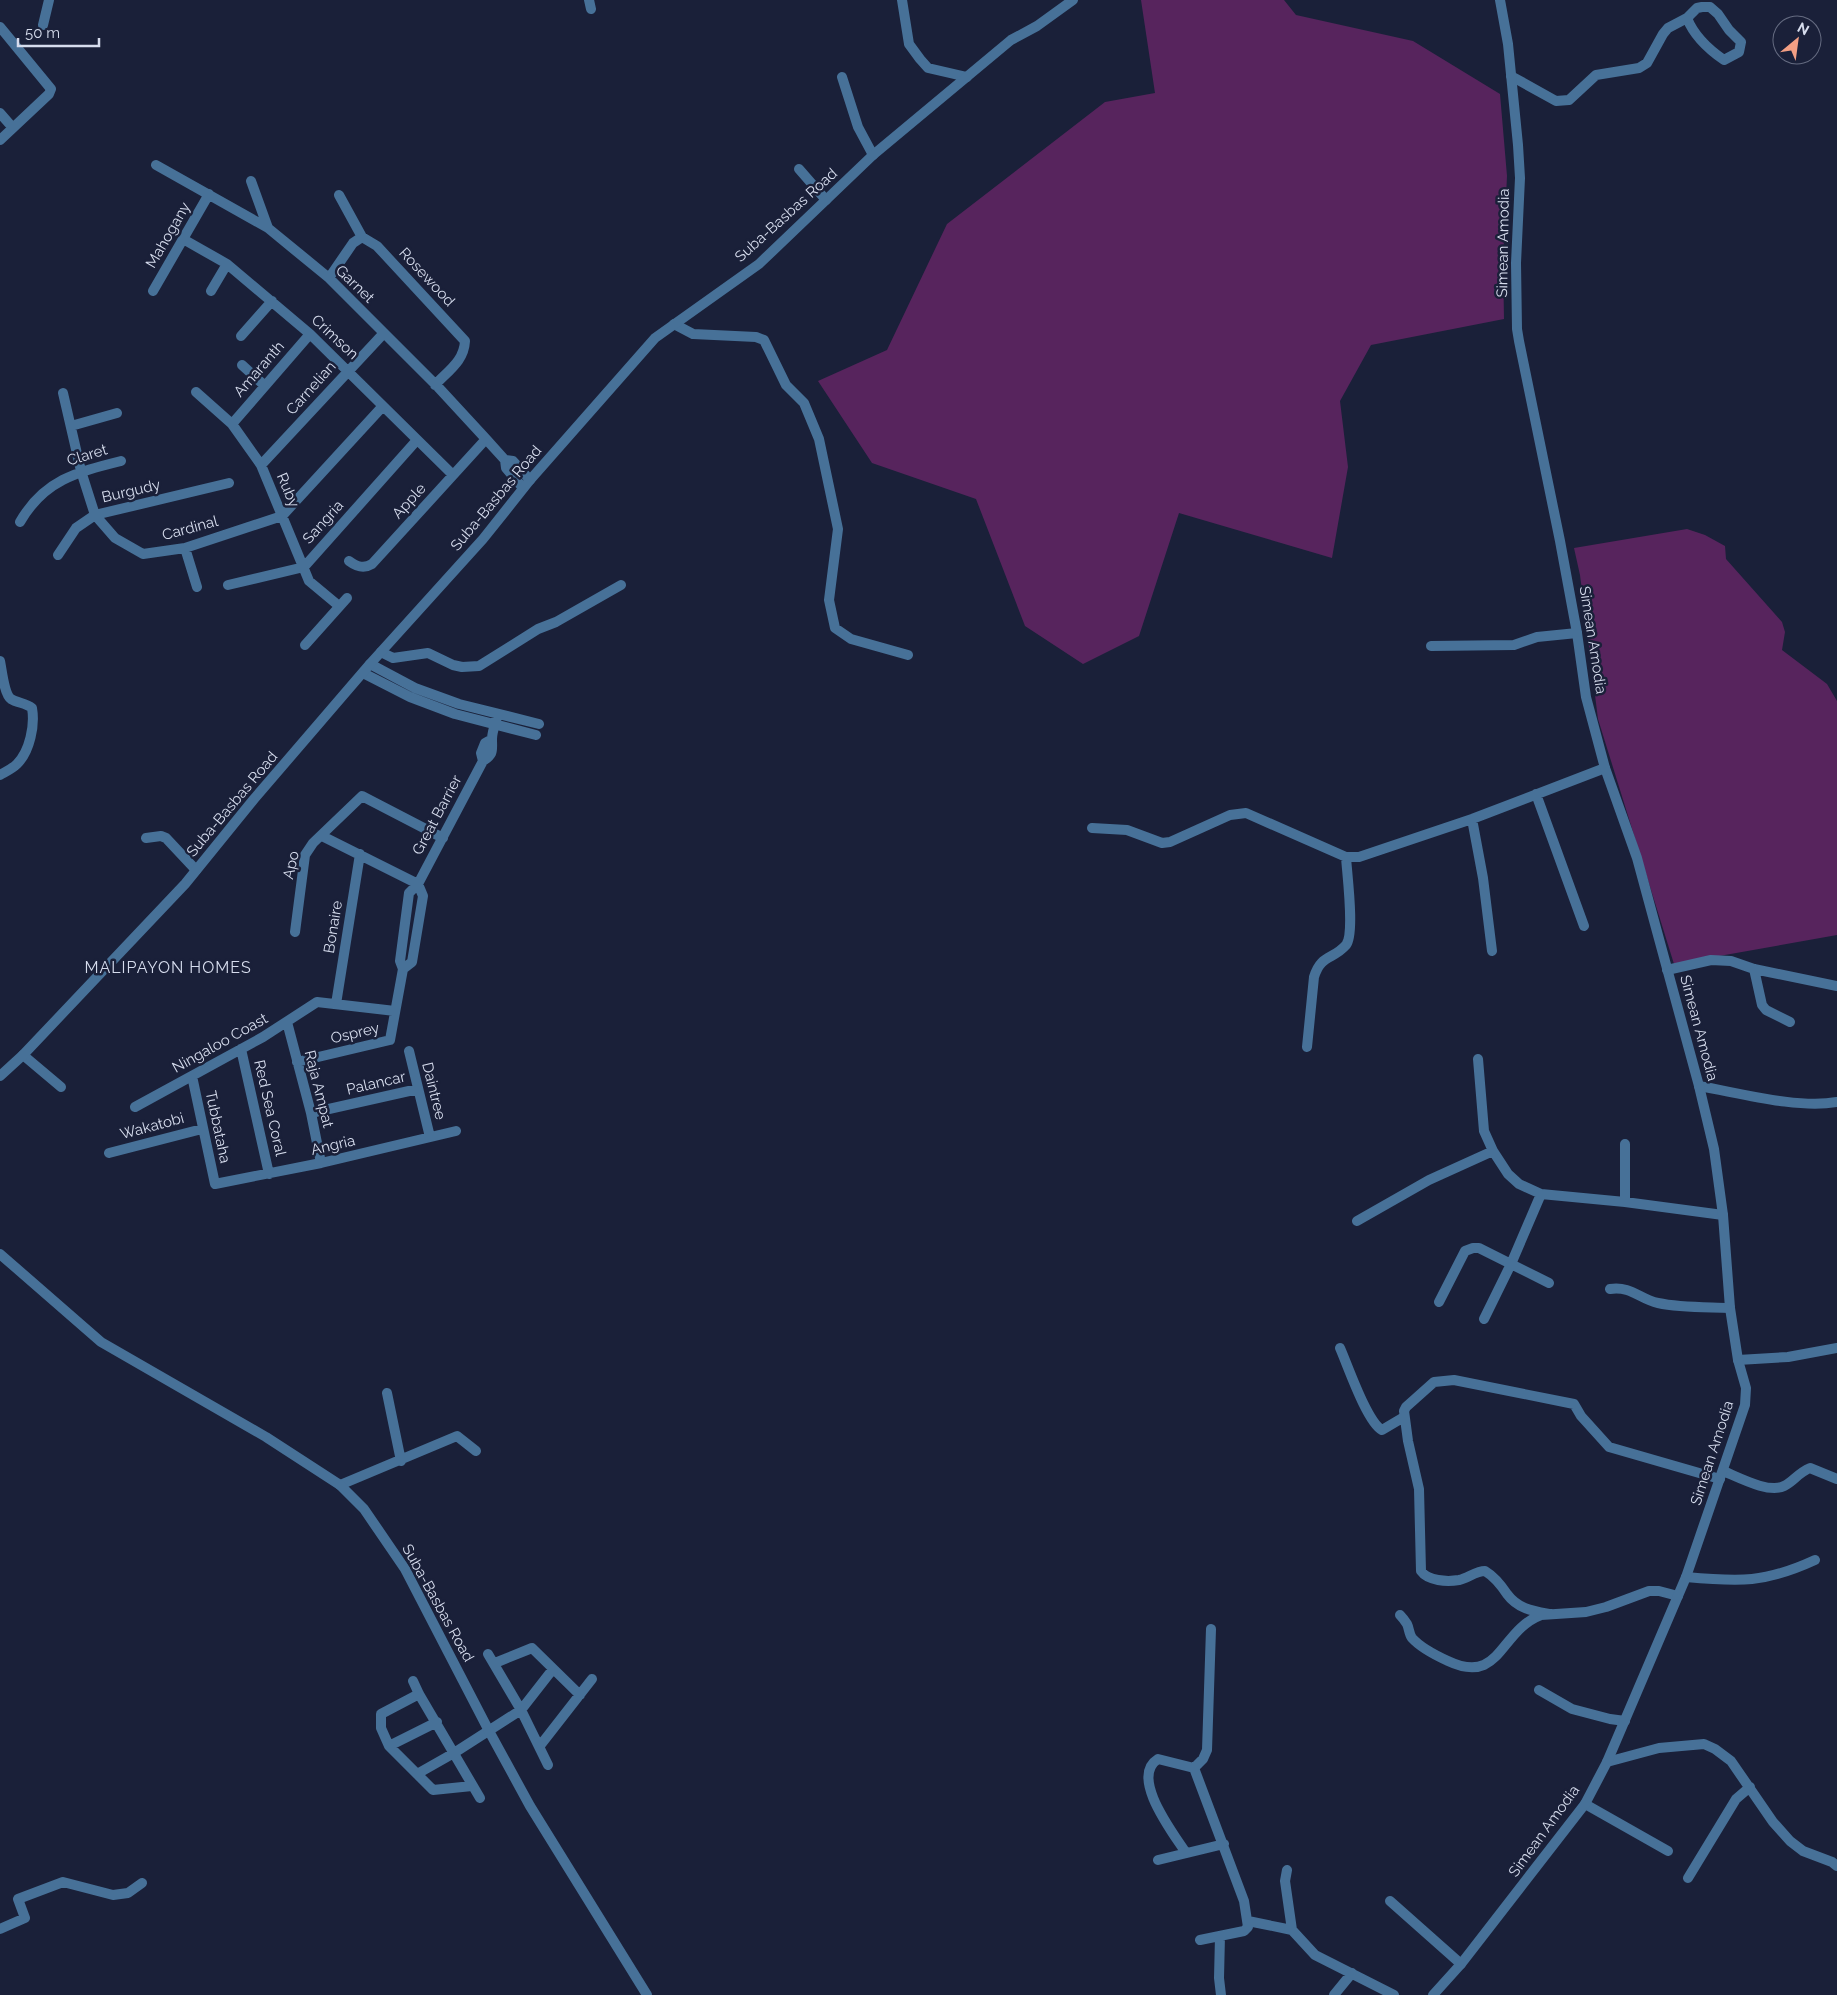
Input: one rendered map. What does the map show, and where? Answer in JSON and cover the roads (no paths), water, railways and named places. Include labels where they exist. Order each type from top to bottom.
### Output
[{"type":"street","points":[[43,24],[49,0]]},
{"type":"street","points":[[902,0],[909,44],[920,59],[928,68],[967,77]]},
{"type":"street","name":"Suba-Basbas Road","points":[[0,1076],[23,1055],[147,926],[370,664],[483,539],[527,484],[655,338],[759,264],[873,155],[1011,40],[1037,26],[1073,0]]},
{"type":"street","name":"Simean Amodia","points":[[1433,1995],[1461,1964],[1586,1804],[1607,1762],[1686,1577],[1745,1406],[1746,1388],[1738,1360],[1730,1308],[1723,1215],[1714,1149],[1699,1086],[1637,858],[1605,768],[1586,697],[1577,633],[1517,328],[1516,263],[1520,178],[1511,76],[1500,0]]},
{"type":"street","points":[[1511,76],[1556,101],[1569,100],[1596,76],[1639,68],[1647,64],[1668,28],[1687,18],[1697,8],[1710,7],[1718,14],[1729,30],[1741,42],[1739,52],[1724,60],[1703,43],[1687,18]]},
{"type":"street","points":[[0,27],[52,88],[49,94],[0,140]]},
{"type":"street","points":[[842,77],[858,127],[873,155]]},
{"type":"street","points":[[0,113],[13,128]]},
{"type":"street","name":"Garnet","points":[[156,165],[268,228],[329,278],[436,385],[505,460],[506,468],[527,484]]},
{"type":"street","points":[[800,169],[826,200]]},
{"type":"street","points":[[251,181],[268,228]]},
{"type":"street","name":"Mahogany","points":[[153,291],[209,194]]},
{"type":"street","points":[[329,278],[353,242],[362,237],[339,195]]},
{"type":"street","name":"Rosewood","points":[[362,237],[377,246],[465,341],[465,352],[462,358],[436,385]]},
{"type":"street","name":"Crimson","points":[[183,240],[227,264],[272,301],[348,370],[453,474]]},
{"type":"street","points":[[210,291],[227,264]]},
{"type":"street","points":[[242,336],[272,301]]},
{"type":"street","points":[[674,324],[693,334],[756,337],[764,340],[786,385],[804,403],[819,439],[838,529],[829,600],[835,628],[851,639],[908,655]]},
{"type":"street","name":"Carnelian","points":[[261,465],[384,333]]},
{"type":"street","name":"Amaranth","points":[[232,424],[310,334]]},
{"type":"street","points":[[242,365],[265,386]]},
{"type":"street","name":"Ruby","points":[[196,392],[232,424],[261,465],[309,581],[339,606]]},
{"type":"street","name":"Cardinal","points":[[63,393],[81,471],[95,515],[115,538],[142,554],[185,548],[282,516],[383,406]]},
{"type":"street","points":[[71,426],[117,413]]},
{"type":"street","name":"Apple","points":[[349,561],[366,568],[372,564],[486,439]]},
{"type":"street","name":"Sangria","points":[[228,585],[304,567],[417,440]]},
{"type":"street","name":"Claret","points":[[20,522],[25,513],[44,492],[64,478],[81,471],[121,461]]},
{"type":"street","name":"Burgudy","points":[[58,555],[76,528],[95,515],[229,484]]},
{"type":"street","points":[[185,548],[197,587]]},
{"type":"street","points":[[381,652],[393,658],[428,654],[453,666],[479,666],[538,629],[556,622],[621,585]]},
{"type":"street","points":[[305,644],[347,598]]},
{"type":"street","points":[[1431,646],[1514,644],[1537,638],[1577,633]]},
{"type":"street","points":[[0,661],[7,695],[11,699],[25,703],[32,708],[34,718],[23,756],[16,765],[0,775]]},
{"type":"street","points":[[370,664],[415,688],[459,704],[539,724]]},
{"type":"street","points":[[364,673],[410,698],[455,714],[536,735]]},
{"type":"street","name":"Great Barrier","points":[[395,1011],[403,969],[400,961],[409,894],[418,884],[483,761],[481,753],[485,743],[492,739],[498,714]]},
{"type":"street","points":[[1092,828],[1127,830],[1162,843],[1170,842],[1230,815],[1246,813],[1346,857],[1360,857],[1472,819],[1605,768]]},
{"type":"street","points":[[1536,794],[1584,926]]},
{"type":"street","name":"Apo","points":[[295,932],[305,856],[313,843],[362,796],[443,838]]},
{"type":"street","points":[[1472,819],[1483,878],[1492,951]]},
{"type":"street","points":[[146,838],[161,836],[166,838],[196,870]]},
{"type":"street","points":[[322,836],[418,884]]},
{"type":"street","name":"Bonaire","points":[[336,1004],[360,854]]},
{"type":"street","points":[[1307,1047],[1314,977],[1317,967],[1346,945],[1351,933],[1346,857]]},
{"type":"street","points":[[1667,970],[1711,960],[1731,961],[1754,969],[1837,986]]},
{"type":"street","points":[[1754,969],[1762,1005],[1766,1010],[1790,1022]]},
{"type":"street","name":"Ningaloo Coast","points":[[135,1107],[241,1049],[317,1002],[336,1004]]},
{"type":"street","points":[[336,1004],[395,1011]]},
{"type":"street","name":"Osprey","points":[[297,1062],[390,1040],[395,1011]]},
{"type":"street","name":"Raja Ampat","points":[[287,1022],[311,1113],[321,1163]]},
{"type":"street","name":"Red Sea Coral","points":[[241,1049],[269,1174]]},
{"type":"street","name":"Daintree","points":[[409,1051],[430,1137]]},
{"type":"street","points":[[23,1055],[61,1087]]},
{"type":"street","points":[[1478,1059],[1484,1131],[1493,1151],[1514,1179],[1541,1194],[1625,1202],[1723,1215]]},
{"type":"street","name":"Tubbataha","points":[[192,1076],[215,1184]]},
{"type":"street","points":[[1699,1086],[1787,1101],[1815,1104],[1837,1102]]},
{"type":"street","name":"Palancar","points":[[311,1113],[418,1089]]},
{"type":"street","name":"Wakatobi","points":[[109,1153],[202,1129]]},
{"type":"street","name":"Angria","points":[[215,1184],[321,1163],[456,1131]]},
{"type":"street","points":[[1625,1144],[1625,1202]]},
{"type":"street","points":[[1357,1221],[1429,1180],[1493,1151]]},
{"type":"street","points":[[1484,1319],[1511,1264],[1541,1194]]},
{"type":"street","points":[[1439,1302],[1465,1251],[1473,1248],[1479,1248],[1549,1283]]},
{"type":"street","name":"Suba-Basbas Road","points":[[0,1254],[101,1342],[266,1438],[340,1485],[364,1509],[405,1569],[530,1806],[647,1995]]},
{"type":"street","points":[[1610,1289],[1628,1289],[1656,1303],[1730,1308]]},
{"type":"street","points":[[1738,1360],[1788,1357],[1837,1347]]},
{"type":"street","points":[[1340,1348],[1365,1406],[1377,1427],[1382,1430],[1404,1417]]},
{"type":"street","points":[[1550,1614],[1522,1607],[1509,1596],[1501,1584],[1485,1571],[1459,1580],[1447,1581],[1432,1578],[1422,1573],[1419,1489],[1411,1460],[1404,1417],[1406,1407],[1434,1382],[1454,1380],[1574,1404],[1581,1416],[1609,1447],[1765,1487],[1776,1489],[1786,1485],[1800,1472],[1810,1468],[1837,1480]]},
{"type":"street","points":[[387,1393],[401,1461]]},
{"type":"street","points":[[340,1485],[457,1436],[468,1446],[476,1450]]},
{"type":"street","points":[[1686,1577],[1732,1581],[1761,1579],[1788,1572],[1815,1560]]},
{"type":"street","points":[[1400,1615],[1407,1624],[1413,1639],[1442,1658],[1461,1667],[1472,1669],[1483,1667],[1490,1662],[1515,1634],[1535,1618],[1550,1614],[1586,1612],[1606,1607],[1649,1591],[1659,1591],[1678,1596]]},
{"type":"street","points":[[1194,1768],[1203,1759],[1207,1750],[1211,1628]]},
{"type":"street","points":[[495,1663],[532,1648],[580,1695]]},
{"type":"street","points":[[488,1654],[521,1710],[548,1765]]},
{"type":"street","points":[[417,1774],[454,1753],[521,1710],[553,1669]]},
{"type":"street","points":[[539,1747],[592,1679]]},
{"type":"street","points":[[413,1681],[480,1798]]},
{"type":"street","points":[[1539,1690],[1572,1709],[1610,1719],[1625,1720]]},
{"type":"street","points":[[419,1694],[381,1714],[381,1728],[389,1746],[433,1790],[472,1786]]},
{"type":"street","points":[[389,1746],[437,1722]]},
{"type":"street","points":[[1607,1762],[1659,1748],[1704,1744],[1715,1749],[1731,1761],[1773,1822],[1790,1841],[1803,1850],[1837,1866]]},
{"type":"street","points":[[1186,1853],[1151,1795],[1148,1782],[1149,1770],[1153,1762],[1158,1759],[1194,1768]]},
{"type":"street","points":[[1194,1768],[1244,1900],[1248,1921],[1248,1927],[1244,1931],[1200,1940]]},
{"type":"street","points":[[1688,1878],[1736,1799],[1750,1787]]},
{"type":"street","points":[[1586,1804],[1668,1851]]},
{"type":"street","points":[[1158,1860],[1224,1844]]},
{"type":"street","points":[[1287,1870],[1285,1880],[1292,1930]]},
{"type":"street","points":[[0,1929],[25,1918],[18,1899],[63,1882],[113,1895],[128,1893],[142,1883]]},
{"type":"street","points":[[1390,1901],[1461,1964]]},
{"type":"street","points":[[1248,1921],[1292,1930],[1316,1955],[1394,1995]]},
{"type":"street","points":[[1220,1936],[1219,1978],[1221,1995]]},
{"type":"street","points":[[1334,1995],[1352,1973]]},
{"type":"district","name":"MALIPAYON HOMES","points":[[168,967]]}]
